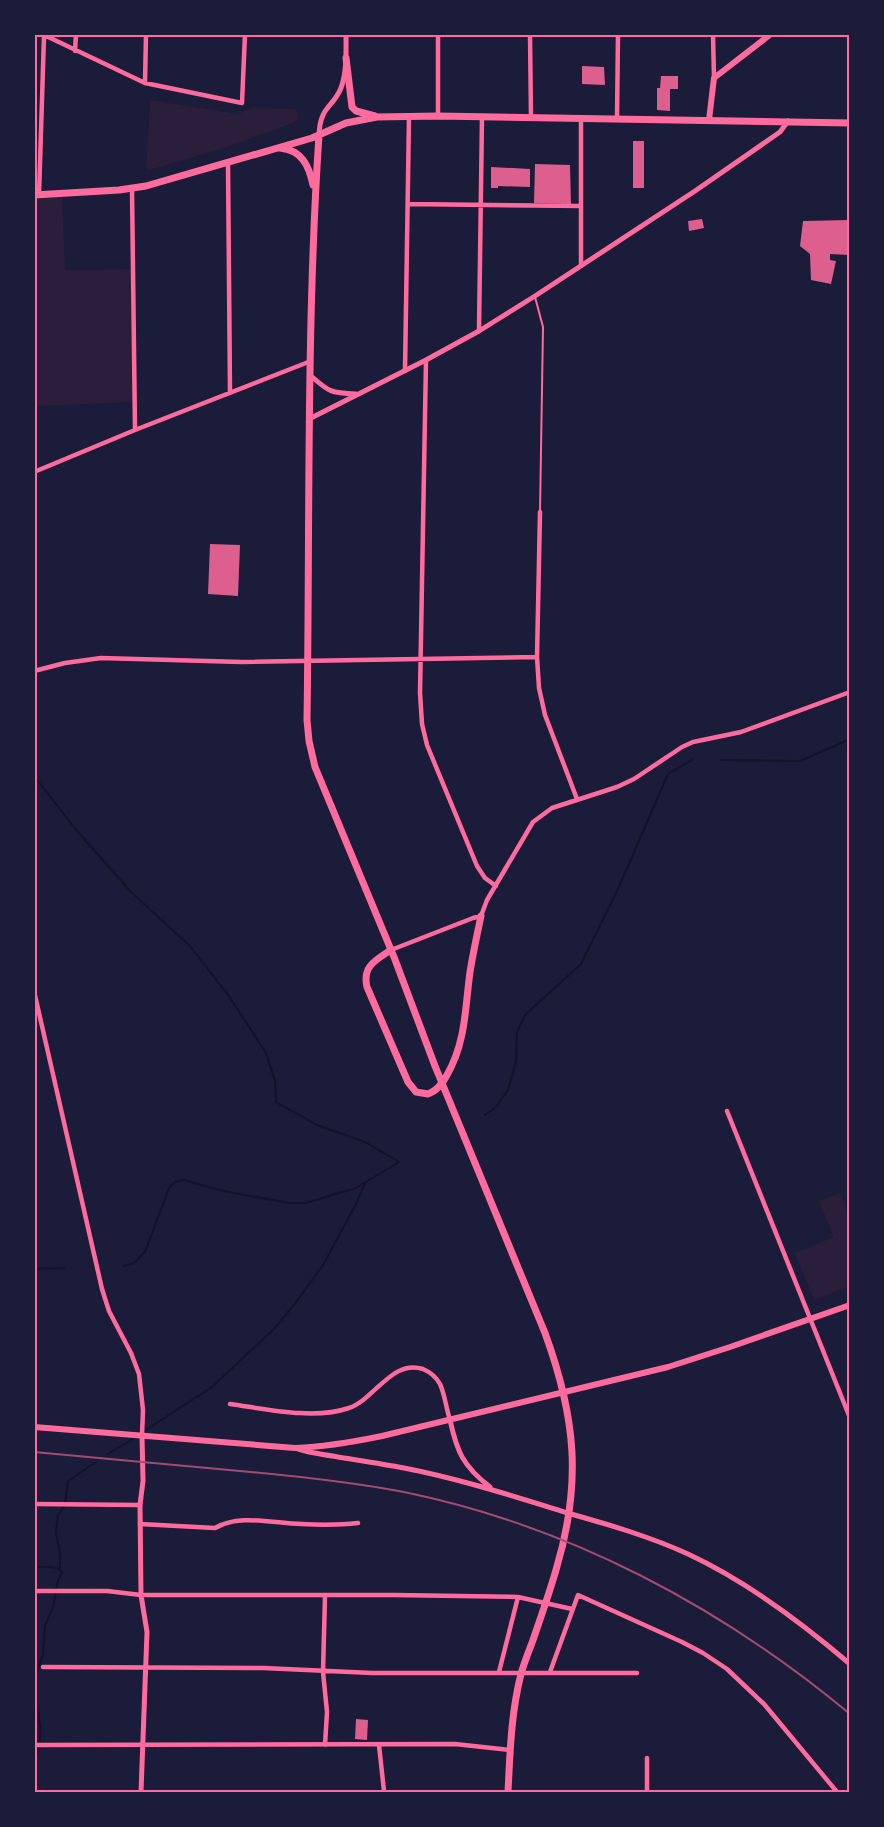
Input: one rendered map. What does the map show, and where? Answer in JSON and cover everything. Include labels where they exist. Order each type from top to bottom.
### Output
[{"type":"main road","points":[[709,120],[714,78],[771,34]]},
{"type":"main road","points":[[346,58],[352,107],[356,111],[377,117]]},
{"type":"main road","points":[[37,195],[132,189],[161,183],[319,135],[346,123],[377,117],[531,117],[849,123]]},
{"type":"main road","points":[[319,135],[310,361],[307,720],[313,761],[545,1334],[561,1379],[572,1442],[573,1474],[564,1540],[521,1674],[510,1750],[508,1792]]},
{"type":"main road","points":[[276,148],[290,150],[302,157],[308,167],[315,193]]},
{"type":"main road","points":[[391,950],[372,962],[368,967],[366,981],[408,1082],[416,1092],[421,1095],[428,1094],[440,1086],[459,1052],[481,916]]},
{"type":"main road","points":[[34,1427],[295,1448],[352,1442],[668,1367],[849,1305]]},
{"type":"street","points":[[75,51],[76,34]]},
{"type":"street","points":[[145,83],[146,34]]},
{"type":"street","points":[[37,195],[43,35],[145,83],[242,103],[244,34]]},
{"type":"street","points":[[319,135],[321,116],[341,89],[346,58],[346,34]]},
{"type":"street","points":[[438,34],[438,116]]},
{"type":"street","points":[[530,34],[531,117]]},
{"type":"street","points":[[617,119],[618,34]]},
{"type":"street","points":[[713,34],[714,78]]},
{"type":"street","points":[[405,371],[410,116]]},
{"type":"street","points":[[479,331],[482,117]]},
{"type":"street","points":[[581,118],[581,266]]},
{"type":"street","points":[[311,418],[479,331],[695,191],[780,132],[788,121]]},
{"type":"street","points":[[228,163],[230,393]]},
{"type":"street","points":[[132,189],[135,430]]},
{"type":"street","points":[[408,204],[581,206]]},
{"type":"street","points":[[426,360],[420,714],[428,745],[480,872],[496,886]]},
{"type":"street","points":[[34,472],[310,361]]},
{"type":"street","points":[[311,376],[328,391],[339,394],[358,394]]},
{"type":"street","points":[[540,512],[538,688],[541,703],[577,799]]},
{"type":"street","points":[[34,672],[65,663],[101,658],[241,662],[537,657]]},
{"type":"street","points":[[391,950],[481,916],[487,900],[533,822],[552,808],[634,780],[693,742],[741,732],[849,692]]},
{"type":"street","points":[[34,992],[108,1311],[131,1353],[139,1374],[143,1410],[143,1481],[140,1505],[141,1595],[147,1632],[141,1792]]},
{"type":"street","points":[[727,1111],[849,1418]]},
{"type":"street","points":[[230,1404],[290,1412],[337,1411],[351,1408],[364,1400],[389,1377],[408,1367],[417,1367],[435,1377],[441,1386],[454,1440],[472,1473],[493,1490]]},
{"type":"street","points":[[295,1448],[405,1468],[493,1490],[610,1525],[687,1553],[754,1592],[849,1664]]},
{"type":"street","points":[[34,1504],[140,1505]]},
{"type":"street","points":[[140,1524],[215,1528],[225,1522],[237,1521],[302,1524],[358,1523]]},
{"type":"street","points":[[34,1591],[107,1591],[141,1595],[518,1597],[572,1609]]},
{"type":"street","points":[[550,1672],[578,1594],[682,1642],[727,1669],[764,1704],[837,1792]]},
{"type":"street","points":[[324,1745],[327,1712],[323,1672],[325,1596]]},
{"type":"street","points":[[499,1672],[518,1597]]},
{"type":"street","points":[[43,1667],[263,1668],[323,1672],[637,1673]]},
{"type":"street","points":[[34,1745],[455,1744],[510,1750]]},
{"type":"street","points":[[379,1745],[384,1792]]},
{"type":"street","points":[[647,1758],[647,1792]]},
{"type":"lane","points":[[535,296],[543,327],[540,512]]},
{"type":"shaded area","points":[[150,100],[238,114],[253,108],[296,109],[298,119],[293,123],[233,145],[146,171]]},
{"type":"shaded area","points":[[62,194],[65,270],[133,269],[135,402],[35,406],[35,195]]},
{"type":"shaded area","points":[[840,1193],[849,1216],[849,1286],[814,1300],[795,1253],[834,1237],[819,1201]]},
{"type":"building","points":[[582,66],[604,67],[605,85],[582,84]]},
{"type":"building","points":[[661,76],[678,76],[678,89],[670,89],[670,111],[657,110],[657,88],[660,88]]},
{"type":"building","points":[[633,141],[644,141],[644,188],[633,188]]},
{"type":"building","points":[[535,164],[570,165],[571,204],[534,203]]},
{"type":"building","points":[[491,167],[530,169],[530,187],[498,186],[498,188],[491,188]]},
{"type":"building","points":[[702,219],[704,228],[689,231],[688,221]]},
{"type":"building","points":[[850,220],[850,255],[830,254],[830,260],[836,261],[831,284],[811,280],[810,254],[800,246],[803,221]]},
{"type":"building","points":[[210,544],[240,545],[238,596],[208,594]]},
{"type":"building","points":[[356,1719],[368,1720],[367,1740],[355,1739]]},
{"type":"waterway","points":[[721,760],[800,761],[850,739]]},
{"type":"waterway","points":[[485,1115],[496,1107],[508,1090],[516,1062],[517,1032],[525,1015],[581,964],[618,889],[668,774],[692,760]]},
{"type":"waterway","points":[[34,776],[77,831],[132,893],[190,946],[229,996],[266,1053],[275,1081],[276,1102],[317,1125],[365,1142],[399,1162],[356,1188],[306,1203],[289,1203],[234,1193],[184,1180],[175,1182],[169,1188],[145,1252],[134,1263],[124,1266]]},
{"type":"waterway","points":[[143,1432],[212,1387],[273,1330],[323,1265],[365,1184]]},
{"type":"waterway","points":[[34,1269],[64,1268]]},
{"type":"waterway","points":[[108,1454],[136,1437]]},
{"type":"waterway","points":[[60,1569],[56,1533],[58,1515],[65,1505],[68,1481],[96,1462]]},
{"type":"waterway","points":[[34,1567],[51,1567],[60,1569],[62,1573],[58,1580],[53,1607],[45,1626],[43,1655],[34,1679]]},
{"type":"waterway","points":[[34,1695],[40,1720],[39,1743],[34,1760]]},
{"type":"railway","points":[[34,1452],[273,1474],[360,1485],[404,1492],[465,1507],[525,1526],[640,1575],[695,1605],[749,1639],[850,1714]]}]
